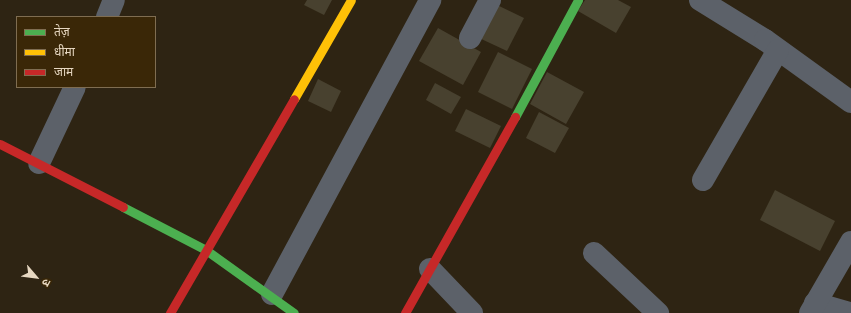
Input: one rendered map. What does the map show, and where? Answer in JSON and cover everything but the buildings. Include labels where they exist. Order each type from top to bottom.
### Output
[{"type":"street","points":[[107,16],[114,0]]},
{"type":"street","points":[[170,313],[351,0]]},
{"type":"street","points":[[272,294],[430,0]]},
{"type":"street","points":[[470,38],[490,0]]},
{"type":"street","points":[[404,313],[430,269],[578,0]]},
{"type":"street","points":[[700,0],[778,50],[851,102]]},
{"type":"street","points":[[703,180],[778,50]]},
{"type":"street","points":[[39,163],[75,88]]},
{"type":"street","points":[[0,144],[206,250],[272,294],[294,313]]},
{"type":"street","points":[[851,242],[813,308],[851,313]]},
{"type":"street","points":[[594,253],[658,313]]},
{"type":"street","points":[[430,269],[472,313]]},
{"type":"traffic: fast","points":[[515,117],[578,0]]},
{"type":"traffic: fast","points":[[123,207],[206,250],[294,313]]},
{"type":"traffic: slow","points":[[294,99],[351,0]]},
{"type":"traffic: jam","points":[[170,313],[294,99]]},
{"type":"traffic: jam","points":[[405,313],[515,117]]},
{"type":"traffic: jam","points":[[0,144],[123,207]]}]
